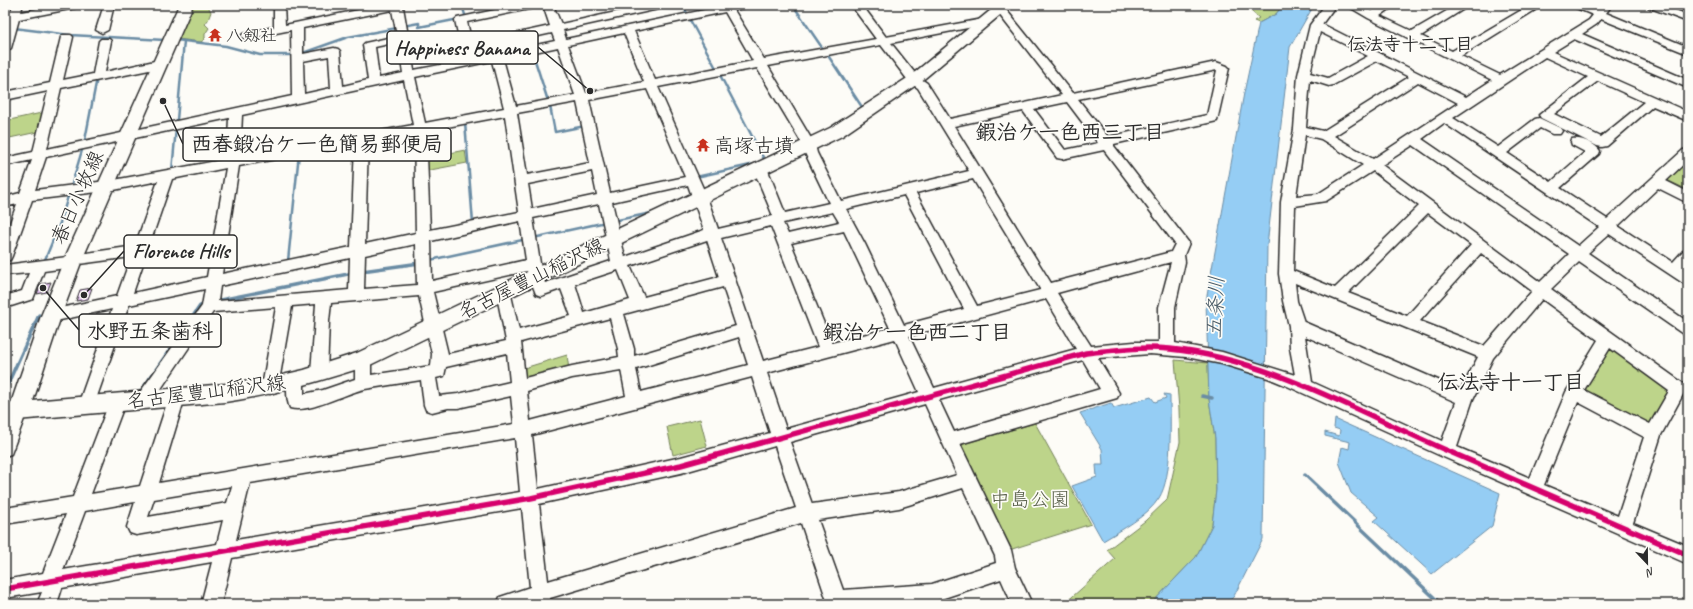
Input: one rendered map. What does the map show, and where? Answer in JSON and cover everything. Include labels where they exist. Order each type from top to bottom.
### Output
[{"type":"main road","name":"春日小牧線","points":[[12,411],[73,261],[186,5]]},
{"type":"main road","name":"名古屋豊山稲沢線","points":[[12,411],[224,393],[270,386],[296,380],[363,359],[504,291],[534,270],[612,239],[809,145],[857,119],[914,80],[1003,7]]},
{"type":"street","points":[[5,48],[16,10],[74,5]]},
{"type":"street","points":[[98,77],[109,5]]},
{"type":"street","points":[[280,5],[280,29]]},
{"type":"street","points":[[247,36],[398,5],[409,75],[420,128],[425,289],[432,325],[440,354],[438,371],[428,374],[363,383],[323,397],[296,403],[296,380]]},
{"type":"street","points":[[471,63],[461,20],[534,5]]},
{"type":"street","points":[[548,5],[582,98],[612,239],[639,303]]},
{"type":"street","points":[[467,48],[662,5]]},
{"type":"street","points":[[688,5],[694,16]]},
{"type":"street","points":[[5,162],[128,134],[374,82],[497,58],[744,5]]},
{"type":"street","points":[[856,5],[914,80],[923,86],[1111,393],[950,440]]},
{"type":"street","points":[[1298,384],[1297,326],[1290,301],[1286,274],[1288,202],[1300,129],[1304,75],[1316,25],[1331,5]]},
{"type":"street","points":[[1351,5],[1500,80]]},
{"type":"street","points":[[1372,16],[1390,5]]},
{"type":"street","points":[[1412,36],[1465,5]]},
{"type":"street","points":[[1453,56],[1538,5]]},
{"type":"street","points":[[1578,5],[1603,10],[1688,51]]},
{"type":"street","points":[[1652,5],[1688,19]]},
{"type":"street","points":[[1003,7],[1182,243],[1177,255],[1178,262],[1167,306],[1167,350]]},
{"type":"street","points":[[728,8],[809,145],[811,153],[837,206],[858,244],[1004,556],[1006,569],[1022,604]]},
{"type":"street","points":[[1288,202],[1321,198],[1543,52],[1593,22],[1603,10]]},
{"type":"street","points":[[5,202],[26,196],[106,186],[234,163],[983,22]]},
{"type":"street","points":[[1316,25],[1466,102]]},
{"type":"street","points":[[297,26],[298,98]]},
{"type":"street","points":[[628,30],[700,197],[780,437],[838,602],[932,593],[1006,569]]},
{"type":"street","points":[[1573,34],[1688,84]]},
{"type":"street","points":[[5,256],[40,154],[67,37]]},
{"type":"street","points":[[374,82],[369,46],[403,38]]},
{"type":"street","points":[[297,59],[334,51],[337,90]]},
{"type":"street","points":[[1543,52],[1688,117]]},
{"type":"street","points":[[1304,75],[1329,82],[1377,56]]},
{"type":"street","points":[[497,58],[511,111],[534,270],[541,290],[712,234],[976,174]]},
{"type":"street","points":[[5,96],[159,64]]},
{"type":"street","points":[[946,124],[1216,66],[1223,68],[1212,118],[1062,155],[1026,107]]},
{"type":"street","points":[[1597,76],[1545,115],[1602,143],[1652,101]]},
{"type":"street","points":[[1325,136],[1418,77]]},
{"type":"street","points":[[144,400],[209,307],[234,163],[236,112]]},
{"type":"street","points":[[1443,117],[1688,279]]},
{"type":"street","points":[[1499,153],[1539,122],[1594,150],[1552,188]]},
{"type":"street","points":[[1300,129],[1325,136],[1373,165],[1607,339],[1683,393],[1653,434],[1623,527]]},
{"type":"street","points":[[1412,138],[1688,330]]},
{"type":"street","points":[[356,296],[362,139]]},
{"type":"street","points":[[1447,451],[1465,399],[1487,354],[1541,290],[1688,153]]},
{"type":"street","points":[[521,181],[597,166]]},
{"type":"street","points":[[760,168],[778,220],[783,240],[827,350]]},
{"type":"street","points":[[86,405],[167,175]]},
{"type":"street","points":[[51,316],[692,180]]},
{"type":"street","points":[[1657,182],[1688,198]]},
{"type":"street","points":[[908,190],[973,312]]},
{"type":"street","points":[[1337,294],[1428,205]]},
{"type":"street","points":[[783,240],[847,225]]},
{"type":"street","points":[[1409,323],[1480,245]]},
{"type":"street","points":[[5,270],[140,250]]},
{"type":"street","points":[[5,516],[524,430],[973,312],[1177,255]]},
{"type":"street","points":[[1674,269],[1688,255]]},
{"type":"street","points":[[5,302],[28,295],[39,266]]},
{"type":"street","points":[[209,307],[356,296],[425,289],[534,270]]},
{"type":"street","points":[[1286,274],[1487,354]]},
{"type":"street","points":[[440,362],[514,342],[579,319],[727,280]]},
{"type":"street","points":[[566,281],[579,319]]},
{"type":"street","points":[[504,291],[514,342],[541,598]]},
{"type":"street","points":[[319,374],[321,321],[324,298]]},
{"type":"street","points":[[270,386],[286,301]]},
{"type":"street","points":[[615,310],[626,349],[627,364],[635,400]]},
{"type":"street","points":[[1297,326],[1465,399]]},
{"type":"street","points":[[428,374],[432,405],[448,401],[458,401],[519,387],[572,372],[627,364],[744,330]]},
{"type":"street","points":[[1534,489],[1574,392],[1607,339]]},
{"type":"street","points":[[5,589],[530,498],[681,465],[1086,353],[1150,348],[1184,351],[1226,359],[1266,371],[1688,555]]},
{"type":"street","points":[[363,359],[363,383]]},
{"type":"street","points":[[1574,392],[1653,434]]},
{"type":"street","points":[[177,397],[136,527],[234,510]]},
{"type":"street","points":[[47,604],[52,581],[117,402]]},
{"type":"street","points":[[5,449],[12,411]]},
{"type":"street","points":[[211,604],[243,476]]},
{"type":"street","points":[[507,604],[541,598],[807,512],[899,500],[968,479]]},
{"type":"green space","points":[[193,5],[210,5],[209,8],[211,12],[205,24],[209,28],[205,34],[205,39],[201,42],[178,39]]},
{"type":"green space","points":[[1244,5],[1283,5],[1276,14],[1259,23],[1254,21],[1259,18]]},
{"type":"green space","points":[[46,112],[42,131],[5,139],[5,121]]},
{"type":"green space","points":[[465,150],[467,163],[425,171],[425,158]]},
{"type":"green space","points":[[1688,160],[1688,190],[1667,180]]},
{"type":"green space","points":[[1610,344],[1670,391],[1648,429],[1579,391]]},
{"type":"green space","points":[[567,355],[569,370],[523,383],[521,369]]},
{"type":"green space","points":[[1175,360],[1208,363],[1209,399],[1215,438],[1216,490],[1212,525],[1196,557],[1151,604],[1064,604],[1115,559],[1107,550],[1145,521],[1167,500],[1180,442]]},
{"type":"green space","points":[[700,419],[707,446],[673,455],[667,427]]},
{"type":"green space","name":"中島公園","points":[[1035,423],[1091,524],[1009,550],[960,449],[963,444]]},
{"type":"water","name":"五条川","points":[[1283,5],[1314,5],[1290,47],[1267,245],[1263,539],[1234,596],[1227,604],[1151,604],[1196,557],[1212,525],[1216,490],[1215,438],[1209,399],[1206,301],[1244,93],[1259,23],[1276,14]]},
{"type":"water","points":[[1164,394],[1170,395],[1170,448],[1167,476],[1159,498],[1141,517],[1103,541],[1072,486],[1097,477],[1096,465],[1103,465],[1102,449],[1080,413],[1111,403],[1114,408],[1151,397],[1155,402],[1166,398]]},
{"type":"water","points":[[1335,419],[1500,493],[1492,526],[1432,574],[1374,521],[1379,517],[1351,493],[1339,462],[1342,447],[1349,449],[1350,442],[1325,436],[1325,432],[1339,436],[1340,430],[1334,428]]},
{"type":"building","points":[[51,282],[47,292],[37,294],[41,284]]},
{"type":"building","points":[[92,288],[88,299],[76,301],[80,290]]},
{"type":"waterway","points":[[462,5],[465,15]]},
{"type":"waterway","points":[[683,5],[688,15],[686,15]]},
{"type":"waterway","points":[[793,5],[823,49]]},
{"type":"waterway","points":[[533,8],[542,6]]},
{"type":"waterway","points":[[689,18],[717,70]]},
{"type":"waterway","points":[[403,26],[419,23],[419,27],[459,19]]},
{"type":"waterway","points":[[14,28],[70,35],[165,40]]},
{"type":"waterway","points":[[300,54],[348,37],[397,28]]},
{"type":"waterway","points":[[176,40],[226,46],[260,55],[293,55]]},
{"type":"waterway","points":[[177,120],[184,41]]},
{"type":"waterway","points":[[532,51],[548,101]]},
{"type":"waterway","points":[[827,54],[864,110]]},
{"type":"waterway","points":[[720,75],[765,161],[762,162]]},
{"type":"waterway","points":[[85,140],[97,78]]},
{"type":"waterway","points":[[550,106],[555,132],[585,126]]},
{"type":"waterway","points":[[465,122],[473,223]]},
{"type":"waterway","points":[[172,171],[176,128]]},
{"type":"waterway","points":[[71,187],[83,147]]},
{"type":"waterway","points":[[288,261],[299,153]]},
{"type":"waterway","points":[[696,177],[755,164]]},
{"type":"waterway","points":[[44,262],[60,223],[69,193]]},
{"type":"waterway","points":[[613,221],[656,212]]},
{"type":"waterway","points":[[533,238],[606,222]]},
{"type":"waterway","points":[[430,260],[527,239]]},
{"type":"waterway","points":[[362,271],[420,263]]},
{"type":"waterway","points":[[215,301],[353,273]]},
{"type":"waterway","points":[[139,394],[200,306],[205,304]]},
{"type":"waterway","points":[[5,390],[39,315]]},
{"type":"waterway","points":[[1202,396],[1212,398]]},
{"type":"waterway","points":[[1305,475],[1441,604]]},
{"type":"cycle path","points":[[5,589],[531,498],[681,465],[1086,353],[1142,348],[1168,349],[1204,354],[1257,368],[1291,380],[1447,451],[1688,555]]},
{"type":"place","name":"八剱社","points":[[215,35]]},
{"type":"place","name":"Happiness Banana","points":[[590,91]]},
{"type":"place","name":"西春鍛冶ケ一色簡易郵便局","points":[[163,101]]},
{"type":"place","name":"高塚古墳","points":[[703,145]]},
{"type":"place","name":"水野五条歯科","points":[[43,288]]},
{"type":"place","name":"Florence Hills","points":[[84,295]]},
{"type":"district","name":"伝法寺十二丁目","points":[[1410,44]]},
{"type":"district","name":"鍜治ケ一色西三丁目","points":[[1070,132]]},
{"type":"district","name":"鍜治ケ一色西二丁目","points":[[917,332]]},
{"type":"district","name":"伝法寺十一丁目","points":[[1511,382]]}]
